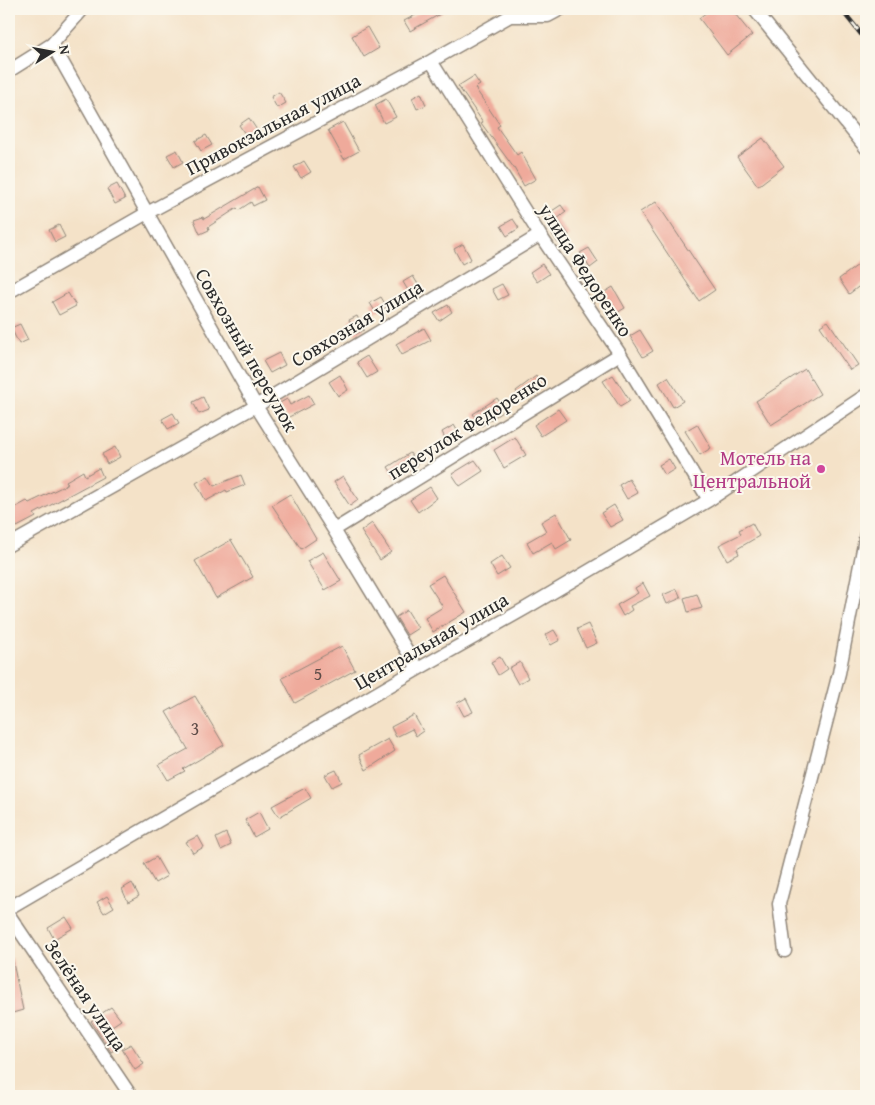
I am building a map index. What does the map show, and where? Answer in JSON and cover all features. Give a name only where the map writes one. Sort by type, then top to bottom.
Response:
[{"type":"street","points":[[9,71],[52,44],[83,9]]},
{"type":"street","name":"Привокзальная улица","points":[[9,292],[147,213],[431,61],[510,16],[548,16],[561,9]]},
{"type":"street","points":[[754,9],[866,148]]},
{"type":"street","name":"Совхозный переулок","points":[[52,44],[256,406],[418,669]]},
{"type":"street","name":"улица Федоренко","points":[[431,61],[540,235],[620,354],[709,500]]},
{"type":"street","name":"Совхозная улица","points":[[9,545],[256,406],[540,235]]},
{"type":"street","name":"переулок Федоренко","points":[[334,530],[620,354]]},
{"type":"street","name":"Центральная улица","points":[[9,908],[709,500],[866,394]]},
{"type":"street","points":[[785,951],[779,904],[839,673],[866,534]]},
{"type":"street","name":"Зелёная улица","points":[[9,915],[132,1096]]},
{"type":"building","points":[[427,9],[449,9],[410,31],[404,21]]},
{"type":"building","points":[[711,9],[731,9],[752,35],[727,55],[699,18]]},
{"type":"building","points":[[367,27],[379,48],[364,57],[352,36]]},
{"type":"building","points":[[474,76],[480,85],[475,88],[500,125],[497,127],[517,155],[521,152],[536,179],[524,186],[514,168],[481,123],[483,122],[458,86]]},
{"type":"building","points":[[279,92],[286,103],[277,108],[271,97]]},
{"type":"building","points":[[421,93],[426,105],[417,109],[412,98]]},
{"type":"building","points":[[386,99],[396,117],[384,123],[375,105]]},
{"type":"building","points":[[249,118],[257,130],[247,137],[239,125]]},
{"type":"building","points":[[343,122],[359,151],[344,159],[328,130]]},
{"type":"building","points":[[206,135],[212,145],[201,151],[195,141]]},
{"type":"building","points":[[763,138],[784,166],[758,186],[737,157]]},
{"type":"building","points":[[177,150],[183,162],[174,167],[167,155]]},
{"type":"building","points":[[304,161],[311,172],[301,178],[294,167]]},
{"type":"building","points":[[117,184],[125,199],[115,204],[107,189]]},
{"type":"building","points":[[258,187],[265,200],[253,206],[251,202],[239,210],[237,208],[208,227],[209,230],[200,234],[194,220],[203,217],[204,219]]},
{"type":"building","points":[[656,202],[715,290],[699,301],[640,212]]},
{"type":"building","points":[[561,205],[566,212],[557,219],[569,235],[558,243],[552,234],[554,232],[543,217]]},
{"type":"building","points":[[513,219],[519,228],[507,236],[501,226]]},
{"type":"building","points":[[59,225],[65,237],[55,242],[49,230]]},
{"type":"building","points":[[463,244],[471,259],[462,264],[454,249]]},
{"type":"building","points":[[589,248],[598,262],[590,268],[580,253]]},
{"type":"building","points":[[866,259],[866,281],[849,294],[839,279]]},
{"type":"building","points":[[542,264],[549,274],[537,282],[530,272]]},
{"type":"building","points":[[413,276],[419,286],[409,292],[403,282]]},
{"type":"building","points":[[502,284],[508,295],[498,300],[492,289]]},
{"type":"building","points":[[613,287],[625,308],[615,314],[603,293]]},
{"type":"building","points":[[68,293],[76,306],[59,315],[52,302]]},
{"type":"building","points":[[381,297],[387,307],[376,313],[370,303]]},
{"type":"building","points":[[448,305],[452,312],[439,321],[434,313]]},
{"type":"building","points":[[357,316],[364,330],[356,334],[349,320]]},
{"type":"building","points":[[828,321],[858,365],[850,370],[820,326]]},
{"type":"building","points":[[20,324],[28,340],[19,344],[11,328]]},
{"type":"building","points":[[424,328],[431,340],[402,355],[396,344]]},
{"type":"building","points":[[640,330],[653,351],[643,357],[630,336]]},
{"type":"building","points":[[279,353],[285,365],[270,373],[263,361]]},
{"type":"building","points":[[367,356],[377,372],[367,378],[357,362]]},
{"type":"building","points":[[805,369],[820,394],[771,425],[756,401]]},
{"type":"building","points":[[340,375],[348,390],[338,396],[329,382]]},
{"type":"building","points":[[613,375],[630,401],[620,407],[603,381]]},
{"type":"building","points":[[536,376],[542,387],[522,401],[516,391]]},
{"type":"building","points":[[668,377],[683,401],[673,407],[659,383]]},
{"type":"building","points":[[309,395],[314,404],[287,418],[278,404],[287,399],[290,405]]},
{"type":"building","points":[[203,397],[209,410],[199,414],[193,402]]},
{"type":"building","points":[[497,398],[505,410],[481,426],[473,414]]},
{"type":"building","points":[[558,409],[566,420],[541,436],[534,425]]},
{"type":"building","points":[[173,413],[179,423],[168,429],[162,419]]},
{"type":"building","points":[[697,424],[711,448],[700,455],[685,431]]},
{"type":"building","points":[[454,425],[461,437],[448,444],[442,432]]},
{"type":"building","points":[[515,437],[526,455],[504,468],[494,450]]},
{"type":"building","points":[[115,447],[120,457],[107,464],[102,454]]},
{"type":"building","points":[[410,453],[418,465],[396,479],[388,467]]},
{"type":"building","points":[[669,459],[675,469],[665,475],[659,465]]},
{"type":"building","points":[[475,460],[483,471],[460,486],[452,474]]},
{"type":"building","points":[[99,468],[103,477],[34,514],[36,517],[17,527],[9,511],[27,501],[29,503],[68,484],[66,481],[83,471],[85,476]]},
{"type":"building","points":[[241,475],[245,485],[227,492],[226,490],[206,501],[196,483],[208,476],[214,486]]},
{"type":"building","points":[[343,476],[358,500],[350,506],[334,482]]},
{"type":"building","points":[[629,479],[638,493],[627,499],[619,485]]},
{"type":"building","points":[[430,487],[437,498],[418,512],[410,500]]},
{"type":"building","points":[[290,494],[316,539],[301,549],[272,505]]},
{"type":"building","points":[[614,505],[623,520],[610,527],[601,513]]},
{"type":"building","points":[[556,513],[571,540],[556,549],[552,542],[533,553],[527,542],[546,531],[541,522]]},
{"type":"building","points":[[372,523],[391,552],[380,560],[361,531]]},
{"type":"building","points":[[752,523],[759,536],[737,549],[739,554],[727,560],[719,545],[741,534],[739,530]]},
{"type":"building","points":[[231,540],[253,577],[216,598],[195,561]]},
{"type":"building","points":[[323,552],[341,581],[325,590],[307,561]]},
{"type":"building","points":[[502,556],[510,568],[497,576],[490,564]]},
{"type":"building","points":[[443,575],[466,612],[433,632],[425,618],[443,607],[428,584]]},
{"type":"building","points":[[643,583],[650,596],[630,606],[632,610],[623,616],[617,605],[638,593],[635,588]]},
{"type":"building","points":[[677,589],[681,598],[667,604],[663,595]]},
{"type":"building","points":[[697,594],[702,608],[688,612],[684,598]]},
{"type":"building","points":[[407,610],[418,628],[407,635],[396,617]]},
{"type":"building","points":[[588,624],[597,643],[586,648],[577,629]]},
{"type":"building","points":[[554,630],[560,640],[551,645],[545,635]]},
{"type":"building","points":[[342,646],[355,670],[295,703],[282,678]]},
{"type":"building","points":[[500,657],[507,669],[498,675],[491,662]]},
{"type":"building","points":[[520,662],[528,678],[518,684],[509,668]]},
{"type":"building","points":[[195,696],[224,745],[168,780],[159,765],[188,749],[166,712]]},
{"type":"building","points":[[466,698],[473,712],[464,716],[457,703]]},
{"type":"building","points":[[414,715],[423,731],[416,736],[412,729],[396,737],[391,727]]},
{"type":"building","points":[[388,739],[395,751],[366,770],[359,755]]},
{"type":"building","points":[[336,770],[342,782],[332,787],[325,775]]},
{"type":"building","points":[[305,788],[311,798],[279,817],[272,806]]},
{"type":"building","points":[[259,812],[268,829],[254,837],[245,820]]},
{"type":"building","points":[[226,833],[231,845],[221,850],[216,838]]},
{"type":"building","points":[[198,836],[204,847],[193,853],[186,842]]},
{"type":"building","points":[[156,857],[167,876],[155,883],[144,864]]},
{"type":"building","points":[[132,883],[139,896],[128,902],[122,889]]},
{"type":"building","points":[[107,896],[114,907],[104,913],[97,902]]},
{"type":"building","points":[[66,917],[73,928],[54,939],[48,928]]},
{"type":"building","points":[[9,958],[12,958],[23,1010],[9,1014]]},
{"type":"building","points":[[111,1007],[121,1020],[109,1028],[121,1046],[111,1052],[91,1021]]},
{"type":"building","points":[[131,1044],[144,1064],[135,1070],[122,1049]]},
{"type":"railway","points":[[841,9],[866,40]]},
{"type":"railway","points":[[861,9],[866,15]]},
{"type":"place","name":"Мотель на Центральной","points":[[821,469]]}]
